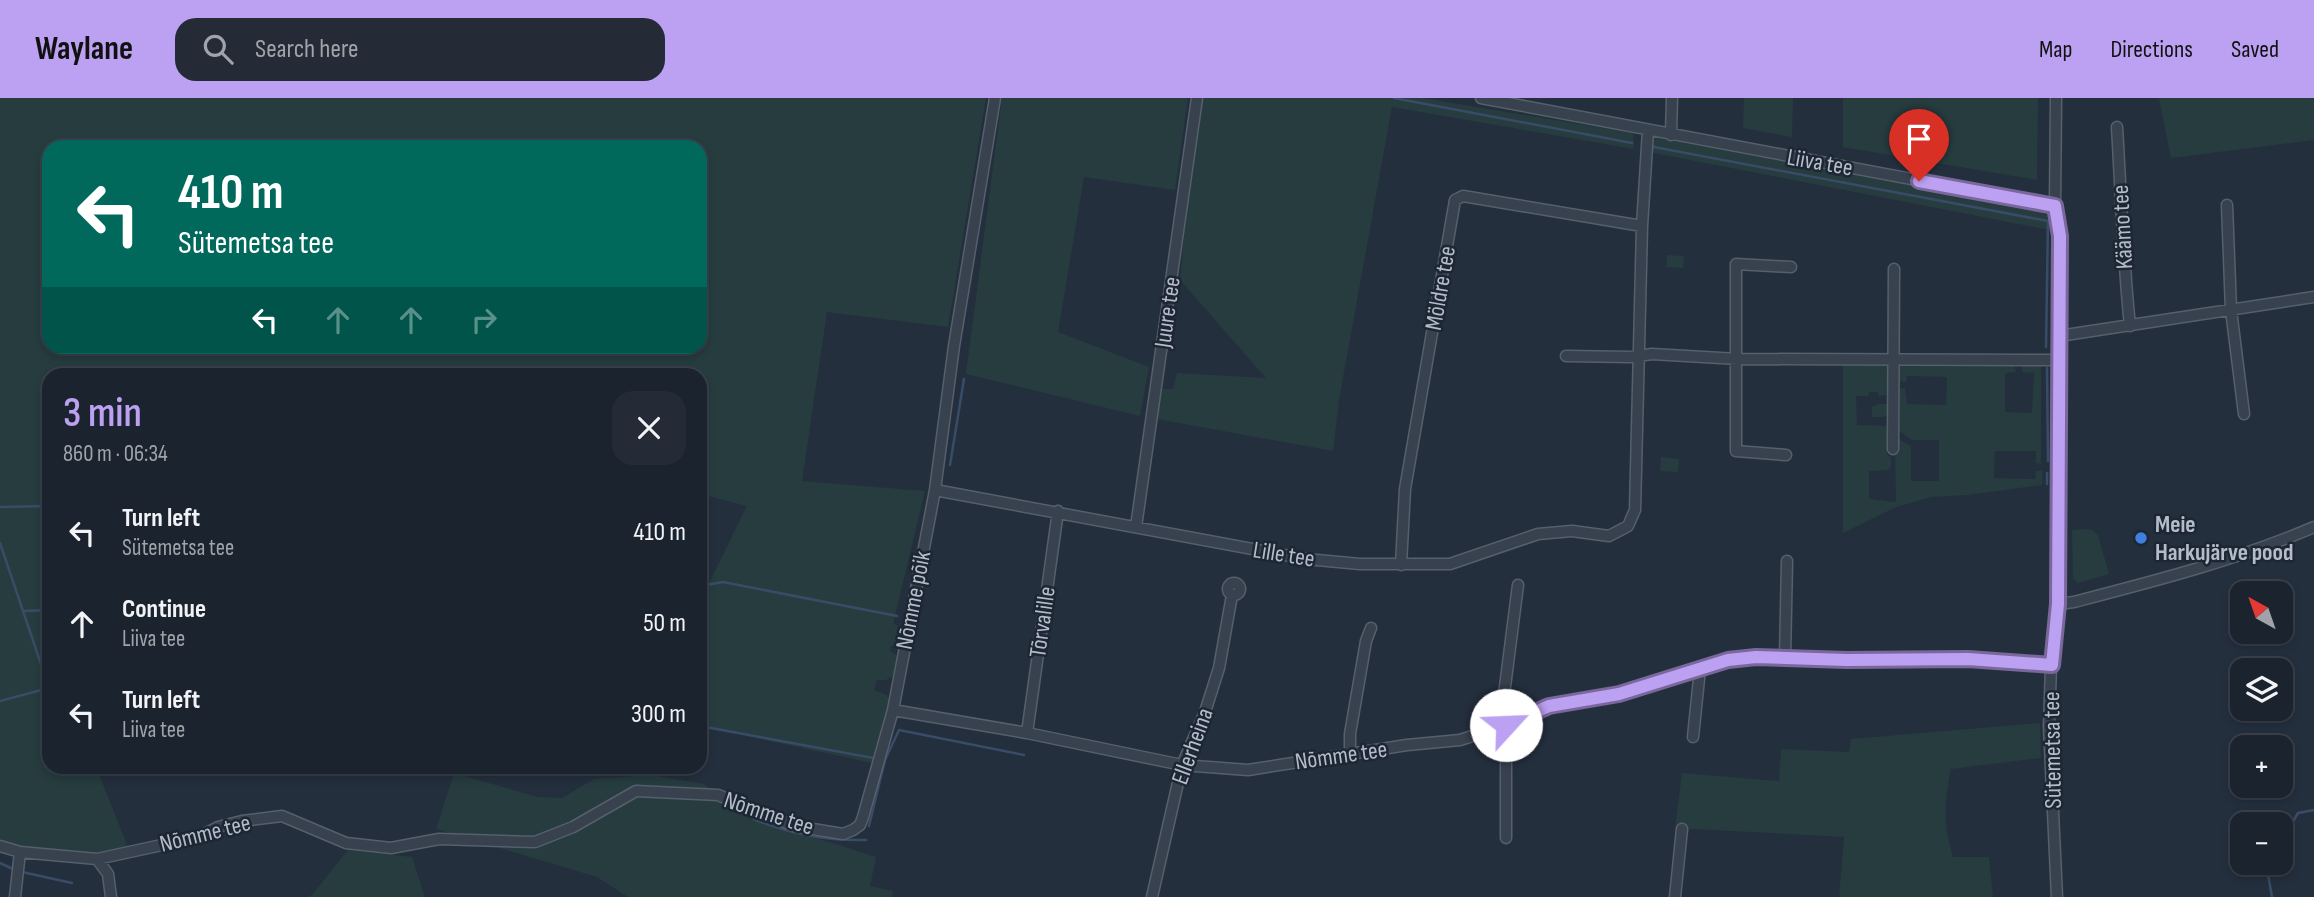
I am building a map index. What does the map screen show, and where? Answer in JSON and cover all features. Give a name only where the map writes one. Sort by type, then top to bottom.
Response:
[{"type":"street","points":[[935,490],[954,346],[995,98]]},
{"type":"street","name":"Juure tee","points":[[1136,527],[1197,98]]},
{"type":"street","name":"Liiva tee","points":[[1481,98],[2055,206]]},
{"type":"street","points":[[1671,135],[1672,98]]},
{"type":"street","points":[[2056,98],[2055,206],[2060,236],[2058,604],[2183,573],[2253,551],[2314,527]]},
{"type":"street","name":"Käämo tee","points":[[2117,127],[2124,277],[2130,326]]},
{"type":"street","name":"Lille tee","points":[[935,490],[1306,559],[1401,565],[1450,564],[1538,534],[1572,531],[1609,536],[1628,527],[1635,510],[1642,226],[1648,130]]},
{"type":"street","name":"Möldre tee","points":[[1401,565],[1405,489],[1455,200],[1463,196],[1642,226]]},
{"type":"street","points":[[2227,205],[2231,310],[2244,414]]},
{"type":"street","points":[[1786,455],[1736,451],[1736,264],[1791,267]]},
{"type":"street","points":[[1892,449],[1894,269]]},
{"type":"street","points":[[2059,336],[2314,297]]},
{"type":"street","points":[[1566,356],[1651,354],[1738,359],[2060,360]]},
{"type":"street","name":"Nõmme põik","points":[[893,710],[935,490]]},
{"type":"street","name":"Tõrvalille","points":[[1027,733],[1058,511]]},
{"type":"street","points":[[1785,658],[1787,561]]},
{"type":"street","points":[[1506,838],[1505,726],[1501,718],[1518,585]]},
{"type":"street","name":"Ellerheina","points":[[1152,897],[1182,765],[1205,712],[1219,668],[1232,595]]},
{"type":"street","name":"Sütemetsa tee","points":[[2057,897],[2049,727],[2058,604]]},
{"type":"street","points":[[1350,755],[1350,734],[1366,641],[1371,628]]},
{"type":"street","name":"Nõmme tee","points":[[0,846],[20,852],[97,859],[199,837],[218,827],[242,821],[282,816],[346,843],[391,848],[439,839],[535,842],[573,827],[636,791],[718,795],[794,826],[843,834],[860,825],[893,710],[1027,733],[1182,765],[1248,770],[1460,740],[1505,726],[1549,706],[1619,694],[1728,660],[1756,657],[1968,659],[2052,665]]},
{"type":"street","points":[[1693,737],[1700,669]]},
{"type":"street","points":[[1675,897],[1682,829]]},
{"type":"street","points":[[15,897],[20,852]]},
{"type":"street","points":[[97,859],[108,874],[111,897]]},
{"type":"green space","points":[[0,98],[986,98],[948,327],[827,312],[802,481],[925,491],[893,624],[903,627],[901,643],[891,646],[890,651],[899,657],[895,675],[886,680],[877,680],[874,690],[887,695],[890,703],[872,763],[707,728],[707,587],[747,506],[707,496],[707,368],[42,368],[42,774],[99,774],[128,847],[96,855],[21,848],[0,842]]},
{"type":"green space","points":[[1002,98],[1188,98],[1175,190],[1084,177],[1058,332],[1149,367],[1140,416],[966,374]]},
{"type":"green space","points":[[1202,98],[1423,98],[1633,133],[1634,149],[1392,107],[1339,400],[1333,451],[1157,419],[1161,389],[1173,389],[1177,373],[1266,378],[1180,280],[1188,192]]},
{"type":"green space","points":[[1744,98],[1793,98],[1792,137],[1743,128]]},
{"type":"green space","points":[[1843,98],[2038,98],[2037,180],[1843,147]]},
{"type":"green space","points":[[2159,98],[2314,98],[2314,140],[2171,158]]},
{"type":"green space","points":[[1658,138],[2044,209],[2054,219],[2055,231],[1654,153],[1650,151],[1651,141]]},
{"type":"green space","points":[[1667,255],[1684,256],[1683,268],[1666,267]]},
{"type":"green space","points":[[1887,363],[1891,366],[1890,394],[1878,396],[1878,392],[1869,392],[1868,396],[1856,396],[1857,425],[1890,426],[1890,449],[1887,454],[1891,458],[1891,467],[1888,470],[1869,471],[1869,499],[1896,502],[1895,449],[1898,439],[1911,446],[1911,481],[1939,481],[1939,440],[1912,440],[1897,429],[1898,389],[1905,388],[1907,404],[1946,405],[1947,377],[1907,376],[1906,382],[1899,381],[1898,369],[1902,364],[2014,364],[2016,372],[2005,373],[2005,412],[2032,413],[2034,373],[2022,372],[2022,365],[2041,364],[2041,464],[2036,463],[2036,451],[1995,451],[1994,478],[2035,479],[2036,471],[2043,471],[2042,485],[1931,497],[1896,507],[1843,533],[1843,364]]},
{"type":"green space","points":[[1872,406],[1891,406],[1891,413],[1884,417],[1872,417]]},
{"type":"green space","points":[[1661,457],[1679,459],[1678,472],[1660,471]]},
{"type":"green space","points":[[2091,529],[2098,535],[2109,574],[2078,583],[2073,578],[2072,530]]},
{"type":"green space","points":[[2040,723],[2041,758],[1951,769],[1946,813],[1947,834],[1953,857],[1989,857],[1993,897],[1839,897],[1844,837],[1675,828],[1682,773],[1779,781],[1781,749],[1849,752],[1851,739]]},
{"type":"green space","points":[[454,774],[538,797],[562,798],[594,779],[651,775],[704,784],[736,812],[876,857],[870,886],[893,891],[892,897],[628,897],[597,877],[436,829]]},
{"type":"green space","points":[[348,850],[412,857],[425,897],[305,897],[312,895]]},
{"type":"waterway","points":[[1394,98],[1632,143]]},
{"type":"waterway","points":[[1654,147],[2048,221],[2046,347]]},
{"type":"waterway","points":[[2047,368],[2048,461]]},
{"type":"waterway","points":[[950,465],[964,379]]},
{"type":"waterway","points":[[2047,473],[2047,484]]},
{"type":"waterway","points":[[0,507],[42,506]]},
{"type":"waterway","points":[[0,543],[42,667]]},
{"type":"waterway","points":[[707,585],[723,582],[897,616]]},
{"type":"waterway","points":[[24,611],[42,610]]},
{"type":"waterway","points":[[0,701],[42,690]]},
{"type":"waterway","points":[[707,727],[873,758]]},
{"type":"waterway","points":[[869,826],[885,760],[899,730],[1024,755]]},
{"type":"waterway","points":[[2293,821],[2298,813],[2314,810]]},
{"type":"waterway","points":[[754,819],[809,836],[866,840]]},
{"type":"waterway","points":[[0,863],[13,869]]},
{"type":"waterway","points":[[22,872],[72,883]]},
{"type":"waterway","points":[[2268,875],[2272,897]]},
{"type":"place","name":"Meie Harkujärve pood","points":[[2141,538]]},
{"type":"route","points":[[1506,725],[1549,706],[1619,694],[1728,660],[1756,657],[1846,660],[1968,659],[2052,665],[2058,604],[2060,236],[2055,206],[1919,181]]}]
